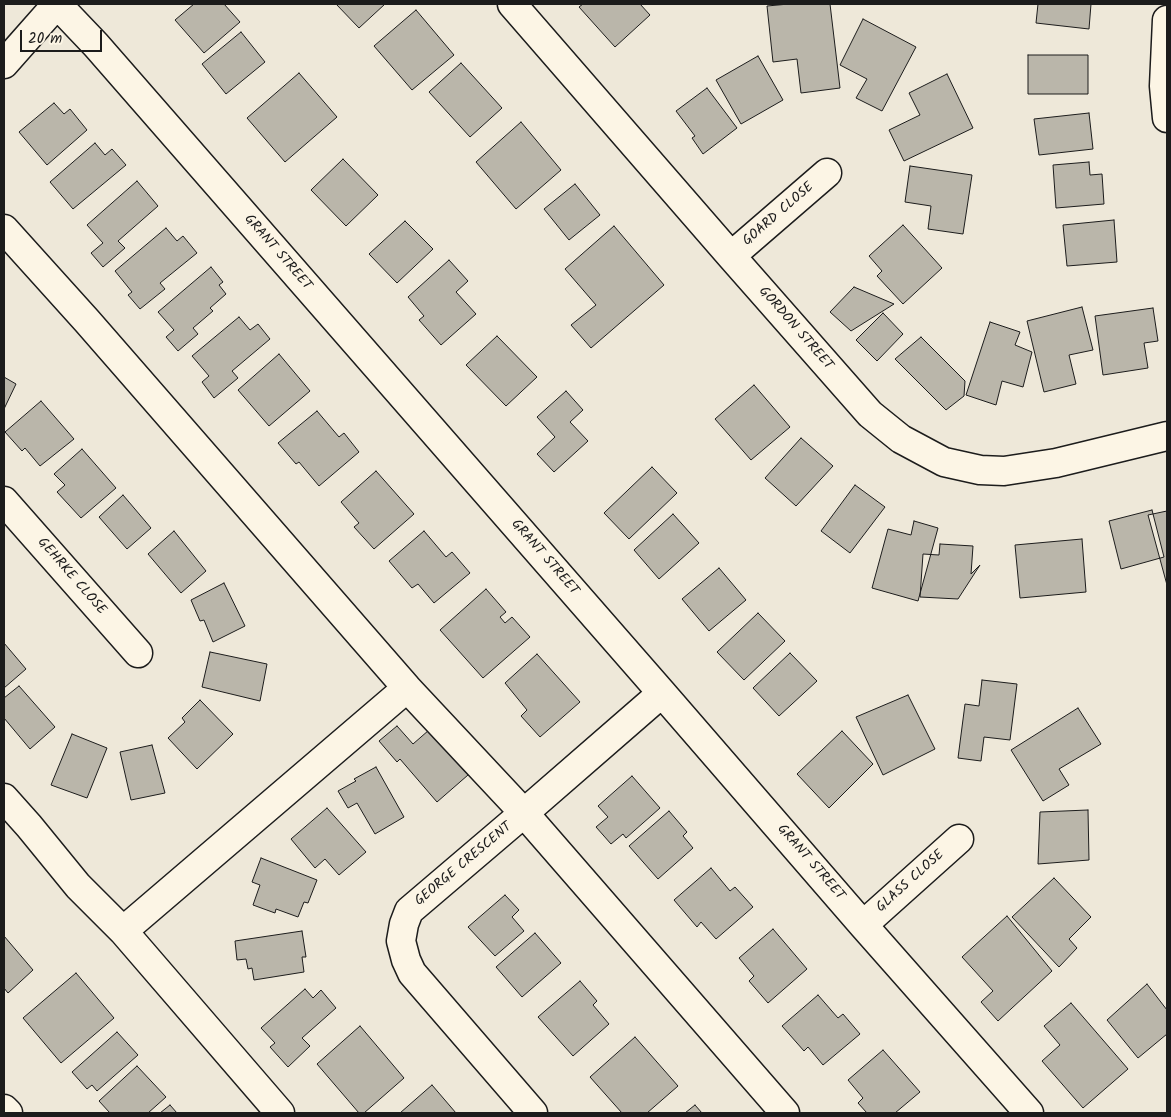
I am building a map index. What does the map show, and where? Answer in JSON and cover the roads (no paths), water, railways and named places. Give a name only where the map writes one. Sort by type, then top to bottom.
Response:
[{"type":"street","points":[[4,64],[57,4]]},
{"type":"street","name":"GRANT STREET","points":[[57,4],[110,60],[1029,1113]]},
{"type":"street","name":"GORDON STREET","points":[[512,4],[870,414],[901,439],[944,462],[980,470],[1004,471],[1056,463],[1167,436]]},
{"type":"street","points":[[1167,20],[1164,86],[1167,118]]},
{"type":"street","name":"GOARD CLOSE","points":[[731,256],[827,173]]},
{"type":"street","points":[[4,229],[88,321],[407,688],[524,813],[785,1113]]},
{"type":"street","name":"GEHRKE CLOSE","points":[[4,501],[138,654]]},
{"type":"street","points":[[123,931],[407,688]]},
{"type":"street","name":"GEORGE CRESCENT","points":[[533,1113],[412,973],[401,941],[404,924],[409,911],[662,693]]},
{"type":"street","points":[[4,798],[78,886],[123,931],[280,1113]]},
{"type":"street","name":"GLASS CLOSE","points":[[863,925],[959,839]]},
{"type":"street","points":[[4,1109],[8,1113]]}]
